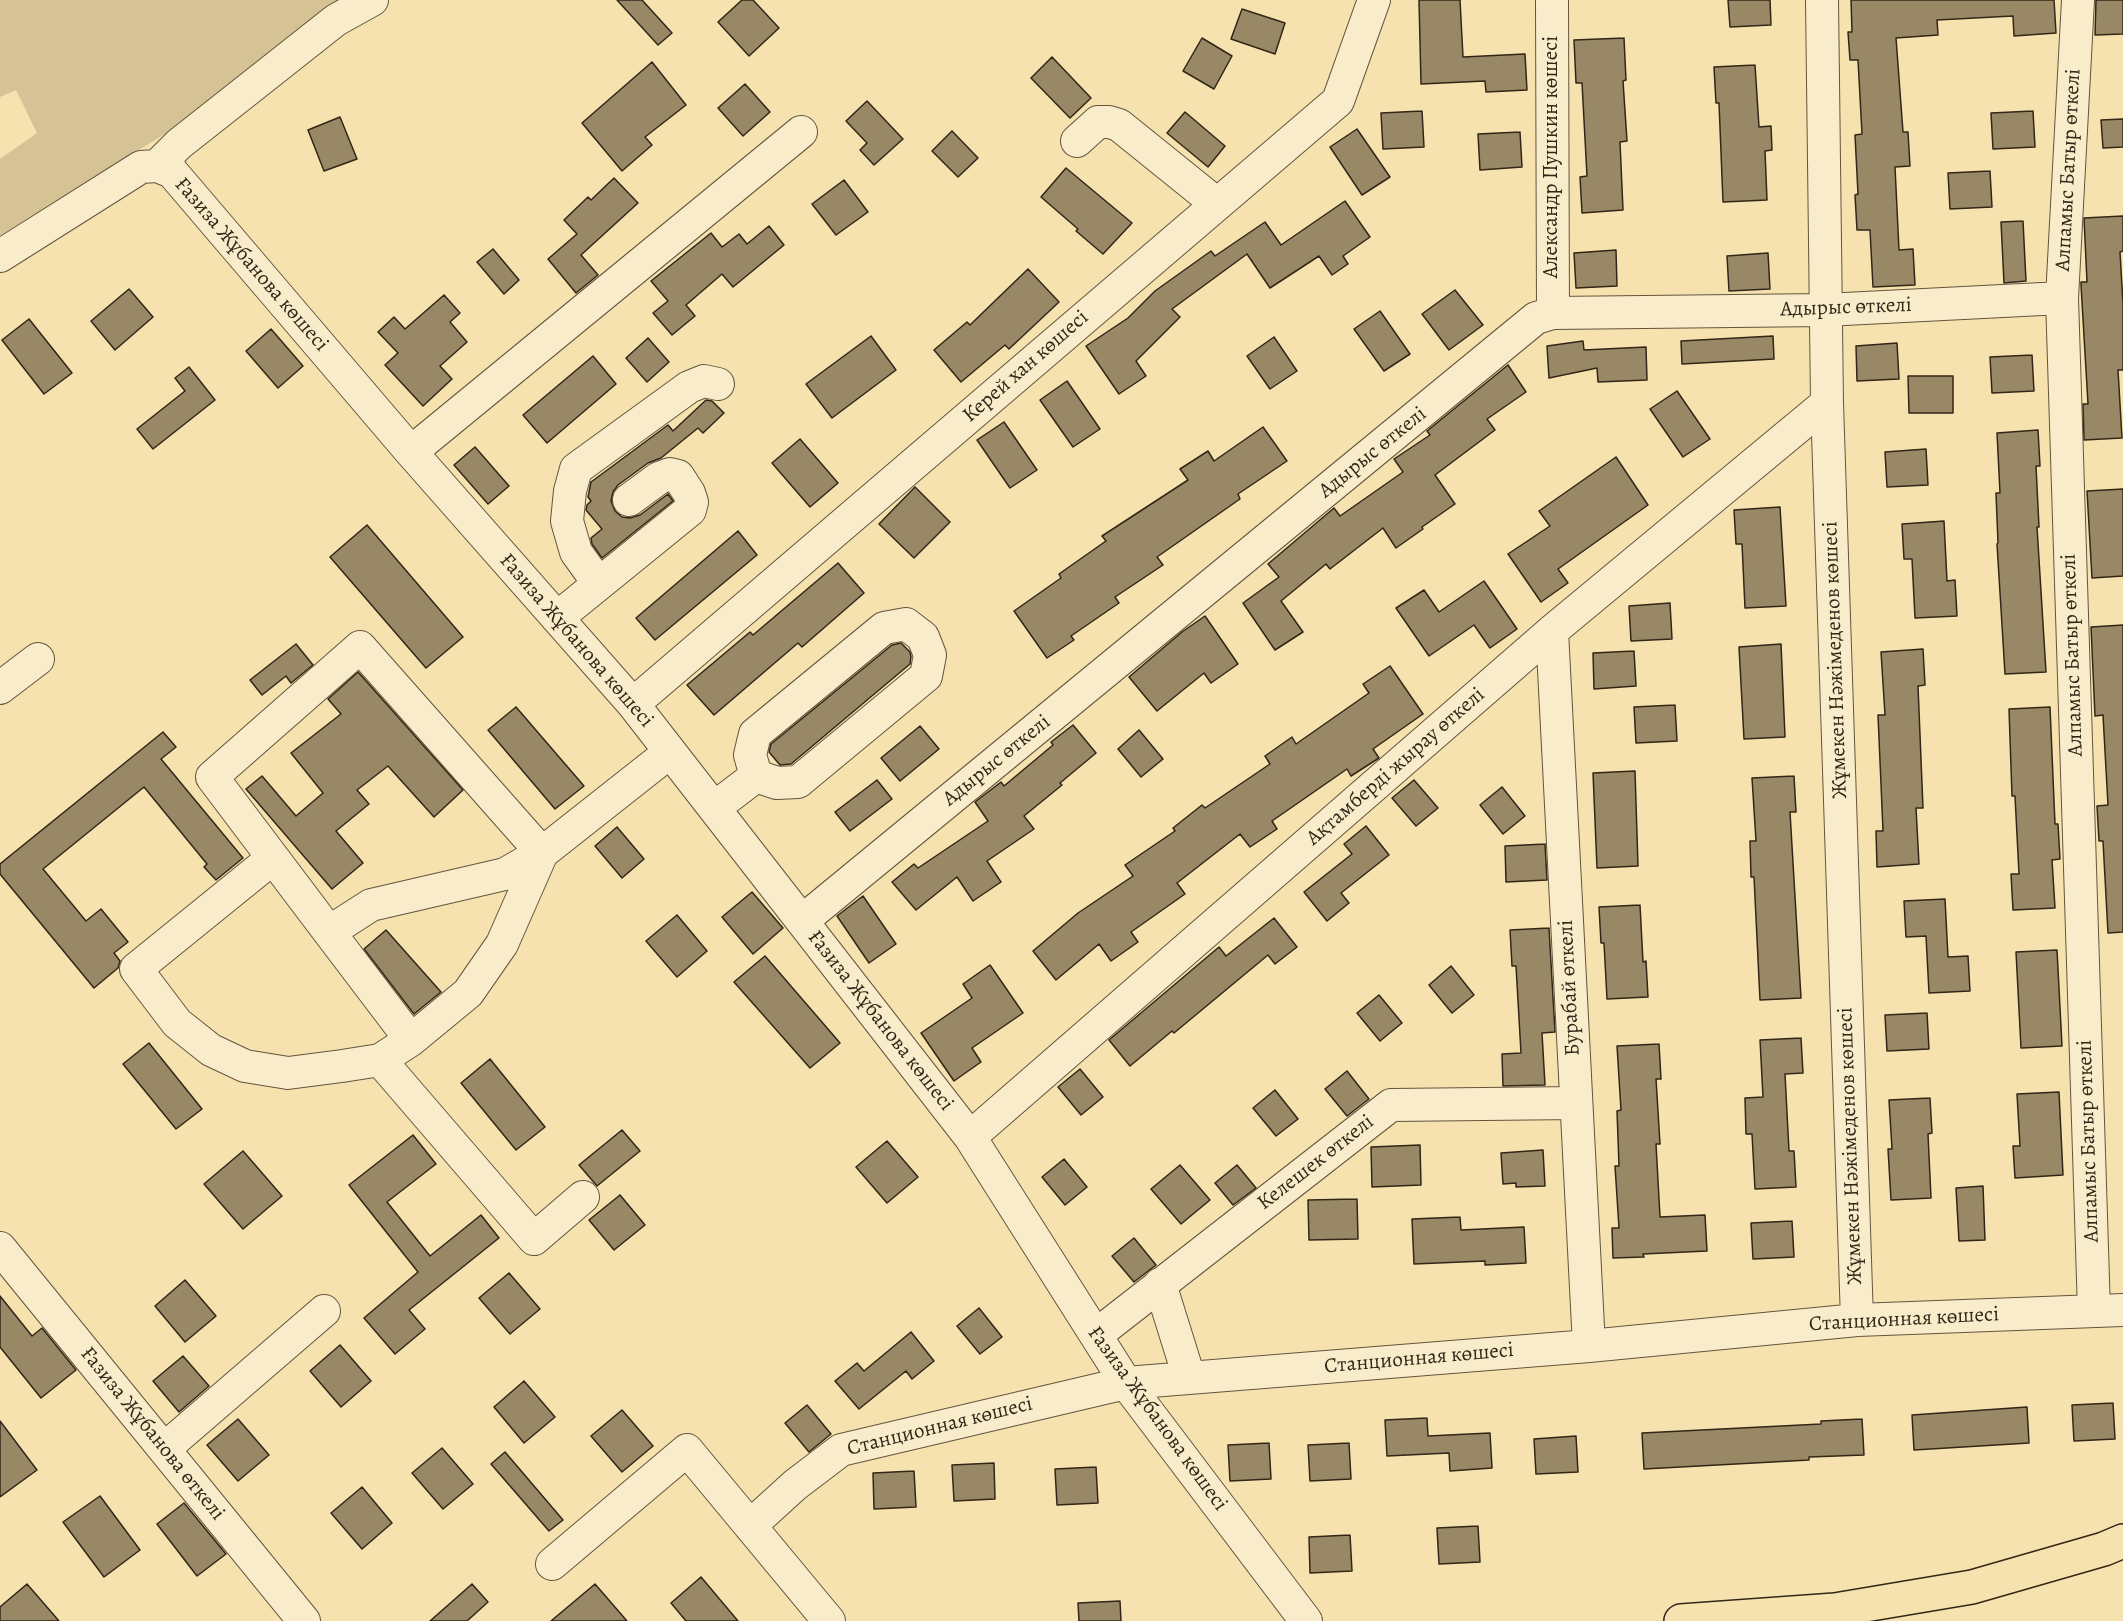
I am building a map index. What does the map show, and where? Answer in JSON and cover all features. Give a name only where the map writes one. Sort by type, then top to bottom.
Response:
[{"type":"main road","points":[[1681,1621],[1835,1611],[1972,1587],[2117,1545]]},
{"type":"street","points":[[0,256],[141,167],[158,166],[179,144],[336,20],[372,0]]},
{"type":"street","name":"Керей хан көшесі","points":[[633,704],[1338,101],[1374,0]]},
{"type":"street","name":"Александр Пушкин көшесі","points":[[1552,0],[1553,314]]},
{"type":"street","name":"Жұмекен Нәжімеденов көшесі","points":[[1822,0],[1827,403],[1857,1320]]},
{"type":"street","name":"Алпамыс Батыр өткелі","points":[[2078,0],[2062,298],[2109,1310]]},
{"type":"street","points":[[1077,141],[1098,122],[1109,122],[1119,126],[1216,204]]},
{"type":"street","points":[[411,452],[801,132]]},
{"type":"street","name":"Ғазиза Жұбанова көшесі","points":[[158,166],[172,172],[411,452],[633,704],[970,1137],[1126,1383],[1306,1621]]},
{"type":"street","name":"Адырыс өткелі","points":[[802,921],[1536,318],[1553,314],[1825,310],[2062,298]]},
{"type":"street","points":[[599,584],[576,552],[567,521],[570,491],[576,469],[689,387],[704,381],[718,384]]},
{"type":"street","name":"Ақтамберді жырау өткелі","points":[[970,1137],[1552,631],[1827,403]]},
{"type":"street","points":[[557,618],[690,510],[692,502],[678,476],[670,474],[659,478],[629,500]]},
{"type":"street","points":[[906,624],[923,637],[930,655],[926,676],[908,691],[798,782],[777,783],[756,776],[750,755],[755,734],[884,628],[906,624]]},
{"type":"street","name":"Бурабай өткелі","points":[[1552,631],[1589,1346]]},
{"type":"street","points":[[411,1040],[212,777],[360,647],[542,853]]},
{"type":"street","points":[[0,688],[38,659]]},
{"type":"street","points":[[329,932],[371,905],[505,874],[542,853],[670,752]]},
{"type":"street","points":[[714,808],[756,776]]},
{"type":"street","points":[[273,858],[136,969],[177,1023],[211,1050],[244,1066],[288,1073],[380,1060],[411,1040],[468,993],[502,944],[542,853]]},
{"type":"street","points":[[380,1060],[534,1239],[583,1197]]},
{"type":"street","name":"Келешек өткелі","points":[[1096,1335],[1390,1105],[1576,1103]]},
{"type":"street","name":"Ғазиза Жұбанова өткелі","points":[[0,1248],[304,1621]]},
{"type":"street","points":[[1160,1284],[1189,1377]]},
{"type":"street","name":"Станционная көшесі","points":[[750,1526],[795,1485],[841,1450],[1126,1383],[1589,1346],[1857,1320],[2109,1310]]},
{"type":"street","points":[[164,1449],[324,1311]]},
{"type":"street","points":[[552,1564],[687,1450],[829,1621]]},
{"type":"shaded area","points":[[0,0],[381,0],[0,236],[0,159],[37,133],[16,90],[0,97]]},
{"type":"building","points":[[617,0],[642,0],[672,33],[658,45]]},
{"type":"building","points":[[742,0],[753,0],[779,28],[749,56],[718,22]]},
{"type":"building","points":[[1419,0],[1460,0],[1463,57],[1525,54],[1527,90],[1486,92],[1485,81],[1421,84]]},
{"type":"building","points":[[1728,0],[1770,0],[1771,25],[1730,27]]},
{"type":"building","points":[[1851,0],[2054,0],[2056,33],[2014,36],[2013,16],[1937,20],[1938,35],[1896,38],[1903,132],[1908,132],[1910,166],[1895,167],[1899,250],[1913,249],[1915,285],[1873,287],[1870,230],[1857,230],[1855,135],[1862,134],[1858,60],[1850,60],[1848,32],[1852,32]]},
{"type":"building","points":[[2096,0],[2123,0],[2123,34],[2095,35]]},
{"type":"building","points":[[1242,9],[1285,23],[1275,54],[1231,39]]},
{"type":"building","points":[[1202,38],[1232,56],[1214,89],[1183,71]]},
{"type":"building","points":[[1624,38],[1626,80],[1623,81],[1627,141],[1620,142],[1623,210],[1582,213],[1580,177],[1587,176],[1582,83],[1576,83],[1574,40]]},
{"type":"building","points":[[1052,57],[1091,98],[1070,118],[1031,78]]},
{"type":"building","points":[[652,62],[686,105],[645,137],[652,145],[622,171],[582,123]]},
{"type":"building","points":[[1755,65],[1759,127],[1771,126],[1772,150],[1765,151],[1767,200],[1723,202],[1719,103],[1716,103],[1714,67]]},
{"type":"building","points":[[745,84],[770,112],[743,136],[718,108]]},
{"type":"building","points":[[867,101],[903,139],[874,165],[860,150],[867,143],[846,121]]},
{"type":"building","points":[[1422,111],[1424,147],[1383,149],[1381,113]]},
{"type":"building","points":[[2033,111],[2035,147],[1993,149],[1991,113]]},
{"type":"building","points":[[1185,112],[1225,146],[1208,167],[1167,133]]},
{"type":"building","points":[[340,117],[357,159],[324,171],[308,130]]},
{"type":"building","points":[[2123,119],[2123,147],[2103,148],[2101,120]]},
{"type":"building","points":[[1357,129],[1390,177],[1362,195],[1330,147]]},
{"type":"building","points":[[952,131],[978,158],[958,177],[932,151]]},
{"type":"building","points":[[1520,132],[1522,167],[1480,170],[1478,134]]},
{"type":"building","points":[[1066,168],[1132,223],[1103,254],[1041,197]]},
{"type":"building","points":[[1990,171],[1992,207],[1950,209],[1948,173]]},
{"type":"building","points":[[614,178],[638,203],[581,255],[598,275],[576,293],[548,259],[577,234],[564,220],[588,197],[591,200]]},
{"type":"building","points":[[844,180],[868,212],[836,235],[812,204]]},
{"type":"building","points":[[1345,201],[1370,237],[1343,256],[1348,264],[1332,275],[1319,256],[1270,288],[1247,254],[1172,309],[1180,317],[1136,361],[1146,376],[1119,394],[1086,346],[1128,318],[1155,291],[1211,251],[1215,256],[1265,222],[1281,245]]},
{"type":"building","points":[[2123,216],[2123,251],[2120,252],[2123,370],[2118,370],[2122,438],[2084,440],[2083,404],[2088,404],[2081,285],[2081,282],[2087,282],[2084,218]]},
{"type":"building","points":[[2023,221],[2026,281],[2004,283],[2001,222]]},
{"type":"building","points":[[769,226],[784,245],[733,287],[722,274],[686,305],[695,316],[672,335],[653,313],[668,301],[651,281],[711,233],[722,247],[739,234],[747,244]]},
{"type":"building","points":[[493,249],[519,280],[504,294],[477,262]]},
{"type":"building","points":[[1616,250],[1617,286],[1576,288],[1574,253]]},
{"type":"building","points":[[1768,253],[1770,289],[1729,291],[1727,256]]},
{"type":"building","points":[[1028,269],[1059,302],[1009,349],[1005,345],[961,382],[934,350],[967,322],[970,325]]},
{"type":"building","points":[[129,289],[153,317],[115,350],[91,321]]},
{"type":"building","points":[[1455,290],[1483,325],[1449,350],[1422,314]]},
{"type":"building","points":[[444,295],[460,313],[450,322],[467,342],[440,366],[452,379],[423,406],[385,365],[398,353],[378,332],[394,317],[405,329]]},
{"type":"building","points":[[1380,311],[1410,354],[1384,371],[1354,329]]},
{"type":"building","points":[[29,319],[72,373],[44,394],[2,340]]},
{"type":"building","points":[[271,329],[303,366],[278,388],[246,351]]},
{"type":"building","points":[[871,336],[896,370],[832,418],[806,384]]},
{"type":"building","points":[[1773,336],[1774,359],[1682,364],[1681,341]]},
{"type":"building","points":[[1274,337],[1297,371],[1270,389],[1247,356]]},
{"type":"building","points":[[648,338],[669,362],[647,382],[626,358]]},
{"type":"building","points":[[1583,341],[1584,350],[1646,347],[1647,380],[1598,382],[1597,368],[1549,378],[1547,346]]},
{"type":"building","points":[[1897,343],[1899,379],[1857,381],[1856,346]]},
{"type":"building","points":[[2032,355],[2034,391],[1992,393],[1990,357]]},
{"type":"building","points":[[593,356],[616,384],[547,443],[523,415]]},
{"type":"building","points":[[1508,365],[1526,392],[1487,419],[1495,430],[1435,475],[1455,504],[1396,548],[1383,528],[1330,569],[1326,564],[1281,601],[1303,632],[1275,650],[1243,603],[1279,577],[1268,564],[1334,508],[1340,516],[1403,472],[1394,459],[1430,435],[1427,431]]},
{"type":"building","points":[[189,367],[215,400],[153,449],[137,429],[185,391],[175,378]]},
{"type":"building","points":[[1908,376],[1953,376],[1953,413],[1909,413]]},
{"type":"building","points":[[1067,381],[1100,429],[1073,447],[1040,400]]},
{"type":"building","points":[[1677,391],[1710,439],[1683,457],[1650,409]]},
{"type":"building","points":[[706,400],[712,401],[724,413],[703,433],[698,428],[661,458],[648,463],[618,485],[611,501],[615,511],[622,517],[630,518],[640,515],[668,494],[673,501],[602,558],[592,544],[591,538],[602,529],[586,510],[591,501],[588,497],[591,482],[668,425],[673,431]]},
{"type":"building","points":[[1004,422],[1037,470],[1010,488],[977,440]]},
{"type":"building","points":[[1263,427],[1287,461],[1238,494],[1240,499],[1157,557],[1163,565],[1115,597],[1119,603],[1071,636],[1074,640],[1047,658],[1014,611],[1061,578],[1059,574],[1106,541],[1102,536],[1188,480],[1180,469],[1208,451],[1214,461]]},
{"type":"building","points":[[2038,430],[2040,466],[2036,466],[2039,527],[2037,527],[2046,672],[2005,674],[1997,544],[1996,493],[2000,493],[1997,433]]},
{"type":"building","points":[[800,439],[838,483],[810,507],[772,463]]},
{"type":"building","points":[[475,447],[509,486],[488,504],[454,465]]},
{"type":"building","points":[[1926,449],[1928,485],[1887,487],[1885,452]]},
{"type":"building","points":[[1616,457],[1648,505],[1558,569],[1568,583],[1541,602],[1508,554],[1550,526],[1539,511]]},
{"type":"building","points":[[915,487],[950,522],[914,558],[879,524]]},
{"type":"building","points":[[2123,489],[2123,576],[2092,578],[2087,491]]},
{"type":"building","points":[[1780,507],[1786,606],[1745,608],[1742,544],[1736,544],[1734,510]]},
{"type":"building","points":[[1944,521],[1947,581],[1955,580],[1957,616],[1915,618],[1912,559],[1904,559],[1902,524]]},
{"type":"building","points":[[367,525],[463,637],[426,668],[330,557]]},
{"type":"building","points":[[738,531],[757,555],[655,640],[636,618]]},
{"type":"building","points":[[838,563],[864,593],[802,647],[798,643],[714,715],[687,685],[750,632],[753,635]]},
{"type":"building","points":[[1484,581],[1517,629],[1490,648],[1474,625],[1429,656],[1396,608],[1424,590],[1439,612]]},
{"type":"building","points":[[1670,603],[1672,639],[1631,641],[1629,606]]},
{"type":"building","points":[[1205,616],[1238,664],[1211,683],[1204,673],[1157,711],[1129,677],[1182,632]]},
{"type":"building","points":[[2123,625],[2123,932],[2108,933],[2103,841],[2099,841],[2097,806],[2108,805],[2103,715],[2095,716],[2091,627]]},
{"type":"building","points":[[901,643],[910,652],[910,664],[791,764],[780,765],[769,752],[771,744],[892,645]]},
{"type":"building","points":[[296,644],[313,665],[291,683],[286,676],[262,695],[250,680]]},
{"type":"building","points":[[1781,644],[1785,737],[1744,739],[1739,647]]},
{"type":"building","points":[[1923,649],[1925,685],[1918,686],[1923,808],[1916,808],[1919,864],[1877,867],[1876,831],[1883,831],[1878,715],[1885,715],[1881,652]]},
{"type":"building","points":[[1634,651],[1636,686],[1594,689],[1593,653]]},
{"type":"building","points":[[1390,666],[1423,714],[1373,749],[1379,758],[1351,776],[1347,769],[1272,821],[1277,829],[1250,847],[1240,834],[1177,883],[1185,894],[1131,932],[1138,942],[1111,961],[1099,944],[1056,980],[1033,951],[1078,913],[1133,876],[1125,865],[1175,831],[1173,828],[1202,805],[1205,808],[1270,764],[1265,756],[1292,737],[1296,744],[1369,693],[1363,684]]},
{"type":"building","points":[[358,672],[463,790],[434,817],[388,766],[357,790],[369,804],[336,831],[363,863],[332,889],[246,789],[262,776],[296,816],[323,793],[291,753],[341,714],[328,699]]},
{"type":"building","points":[[1675,705],[1677,741],[1636,743],[1634,707]]},
{"type":"building","points":[[516,707],[584,786],[555,809],[488,730]]},
{"type":"building","points":[[2050,707],[2055,824],[2058,824],[2060,859],[2052,860],[2055,908],[2013,910],[2011,874],[2019,874],[2015,796],[2012,796],[2009,709]]},
{"type":"building","points":[[1073,725],[1096,753],[1024,816],[1034,829],[987,861],[1001,882],[973,901],[957,877],[916,910],[892,882],[914,864],[918,868],[988,821],[975,802],[1001,782],[1004,786],[1053,745],[1051,742]]},
{"type":"building","points":[[920,726],[939,749],[900,781],[881,758]]},
{"type":"building","points":[[1139,730],[1163,759],[1141,777],[1118,749]]},
{"type":"building","points":[[163,732],[176,747],[161,759],[243,858],[216,880],[204,867],[207,864],[144,787],[43,869],[86,921],[101,909],[128,942],[114,953],[120,961],[118,968],[94,988],[0,874],[0,864]]},
{"type":"building","points":[[1635,771],[1638,866],[1597,868],[1593,773]]},
{"type":"building","points":[[1794,776],[1796,812],[1790,812],[1801,998],[1760,1000],[1754,877],[1751,877],[1750,841],[1756,841],[1752,778]]},
{"type":"building","points":[[877,780],[892,799],[850,831],[835,812]]},
{"type":"building","points":[[1414,780],[1438,808],[1416,826],[1392,798]]},
{"type":"building","points":[[1502,787],[1525,816],[1503,834],[1480,805]]},
{"type":"building","points":[[1366,826],[1389,855],[1341,893],[1349,903],[1327,921],[1304,892],[1352,854],[1344,844]]},
{"type":"building","points":[[617,827],[644,859],[622,878],[595,846]]},
{"type":"building","points":[[1545,844],[1547,880],[1506,882],[1505,846]]},
{"type":"building","points":[[752,892],[783,928],[753,954],[722,917]]},
{"type":"building","points":[[863,896],[896,944],[869,963],[837,916]]},
{"type":"building","points":[[1945,899],[1948,957],[1968,956],[1970,991],[1929,993],[1926,936],[1906,937],[1904,901]]},
{"type":"building","points":[[1640,905],[1643,962],[1646,961],[1648,997],[1607,999],[1604,943],[1601,943],[1599,907]]},
{"type":"building","points":[[677,915],[707,951],[677,977],[646,941]]},
{"type":"building","points":[[1274,918],[1297,947],[1275,964],[1268,955],[1174,1033],[1172,1031],[1130,1066],[1109,1040],[1219,947],[1226,956]]},
{"type":"building","points":[[1549,928],[1555,1032],[1542,1033],[1545,1085],[1503,1086],[1502,1054],[1521,1053],[1516,966],[1512,966],[1510,930]]},
{"type":"building","points":[[386,930],[441,992],[414,1014],[364,949]]},
{"type":"building","points":[[2057,950],[2062,1046],[2021,1048],[2016,952]]},
{"type":"building","points":[[765,956],[840,1043],[810,1068],[734,982]]},
{"type":"building","points":[[990,965],[1023,1013],[972,1048],[981,1062],[954,1081],[921,1033],[972,998],[963,984]]},
{"type":"building","points":[[1451,966],[1474,995],[1452,1013],[1429,985]]},
{"type":"building","points":[[1379,995],[1402,1023],[1380,1041],[1357,1013]]},
{"type":"building","points":[[1927,1013],[1929,1049],[1887,1051],[1885,1015]]},
{"type":"building","points":[[1801,1038],[1803,1073],[1785,1074],[1789,1151],[1794,1151],[1796,1187],[1755,1189],[1752,1134],[1746,1134],[1745,1098],[1763,1097],[1760,1040]]},
{"type":"building","points":[[149,1043],[202,1109],[176,1129],[123,1064]]},
{"type":"building","points":[[1659,1044],[1661,1079],[1656,1079],[1660,1144],[1656,1144],[1660,1217],[1705,1215],[1707,1251],[1613,1258],[1612,1228],[1619,1228],[1615,1166],[1619,1166],[1617,1111],[1621,1110],[1617,1046]]},
{"type":"building","points":[[490,1059],[545,1127],[516,1150],[461,1083]]},
{"type":"building","points":[[1080,1069],[1103,1097],[1081,1115],[1058,1087]]},
{"type":"building","points":[[1347,1071],[1369,1099],[1347,1116],[1325,1089]]},
{"type":"building","points":[[1275,1090],[1298,1119],[1276,1136],[1253,1108]]},
{"type":"building","points":[[2059,1092],[2063,1175],[2015,1178],[2013,1146],[2020,1146],[2017,1094]]},
{"type":"building","points":[[1930,1098],[1932,1133],[1928,1134],[1931,1198],[1891,1200],[1888,1149],[1892,1149],[1889,1100]]},
{"type":"building","points":[[622,1130],[640,1151],[597,1186],[579,1165]]},
{"type":"building","points":[[413,1135],[436,1164],[387,1202],[430,1256],[481,1215],[499,1238],[409,1310],[425,1329],[395,1354],[364,1318],[418,1272],[349,1185]]},
{"type":"building","points":[[887,1141],[918,1177],[887,1203],[856,1167]]},
{"type":"building","points":[[1420,1145],[1421,1185],[1372,1187],[1371,1147]]},
{"type":"building","points":[[1543,1150],[1545,1186],[1516,1187],[1516,1183],[1503,1184],[1501,1153]]},
{"type":"building","points":[[243,1151],[282,1196],[243,1229],[204,1184]]},
{"type":"building","points":[[1064,1159],[1087,1187],[1065,1205],[1042,1177]]},
{"type":"building","points":[[1180,1165],[1210,1200],[1181,1224],[1151,1189]]},
{"type":"building","points":[[1237,1165],[1256,1188],[1233,1205],[1215,1183]]},
{"type":"building","points":[[1983,1186],[1985,1240],[1959,1241],[1956,1188]]},
{"type":"building","points":[[620,1195],[645,1225],[614,1250],[589,1220]]},
{"type":"building","points":[[1357,1199],[1358,1239],[1309,1240],[1308,1200]]},
{"type":"building","points":[[1460,1217],[1461,1230],[1524,1227],[1526,1263],[1485,1265],[1485,1261],[1414,1264],[1412,1219]]},
{"type":"building","points":[[1792,1221],[1794,1257],[1753,1259],[1751,1223]]},
{"type":"building","points":[[1134,1238],[1156,1265],[1134,1282],[1112,1256]]},
{"type":"building","points":[[509,1273],[540,1309],[510,1334],[479,1298]]},
{"type":"building","points":[[185,1280],[216,1316],[185,1342],[155,1306]]},
{"type":"building","points":[[0,1296],[32,1336],[42,1328],[76,1370],[41,1398],[0,1347]]},
{"type":"building","points":[[979,1308],[1002,1337],[980,1354],[957,1326]]},
{"type":"building","points":[[911,1332],[934,1361],[912,1379],[906,1371],[859,1409],[835,1381],[857,1363],[864,1371]]},
{"type":"building","points":[[340,1345],[371,1381],[341,1407],[310,1371]]},
{"type":"building","points":[[183,1356],[209,1386],[179,1412],[153,1381]]},
{"type":"building","points":[[524,1381],[555,1417],[524,1443],[494,1407]]},
{"type":"building","points":[[2113,1403],[2115,1439],[2074,1441],[2072,1405]]},
{"type":"building","points":[[807,1405],[831,1434],[809,1452],[785,1423]]},
{"type":"building","points":[[2027,1407],[2029,1443],[1914,1450],[1912,1415]]},
{"type":"building","points":[[622,1410],[653,1446],[622,1472],[591,1436]]},
{"type":"building","points":[[1427,1418],[1428,1436],[1490,1433],[1492,1468],[1450,1471],[1449,1453],[1387,1456],[1385,1420]]},
{"type":"building","points":[[238,1419],[269,1455],[238,1481],[207,1445]]},
{"type":"building","points":[[1862,1419],[1864,1455],[1644,1469],[1642,1433],[1821,1424],[1821,1421]]},
{"type":"building","points":[[0,1421],[37,1470],[0,1497]]},
{"type":"building","points":[[1576,1436],[1578,1472],[1536,1474],[1534,1439]]},
{"type":"building","points":[[1269,1443],[1271,1479],[1230,1481],[1228,1445]]},
{"type":"building","points":[[1349,1443],[1351,1479],[1310,1481],[1308,1445]]},
{"type":"building","points":[[442,1448],[473,1484],[443,1509],[412,1473]]},
{"type":"building","points":[[505,1452],[563,1520],[549,1531],[491,1464]]},
{"type":"building","points":[[994,1463],[995,1499],[954,1501],[952,1465]]},
{"type":"building","points":[[1096,1467],[1098,1503],[1057,1505],[1055,1469]]},
{"type":"building","points":[[914,1471],[916,1507],[874,1509],[873,1473]]},
{"type":"building","points":[[362,1487],[392,1523],[362,1549],[331,1513]]},
{"type":"building","points":[[100,1496],[140,1550],[104,1577],[63,1522]]},
{"type":"building","points":[[184,1503],[226,1554],[197,1576],[157,1524]]},
{"type":"building","points":[[1478,1526],[1480,1562],[1439,1564],[1437,1528]]},
{"type":"building","points":[[1350,1535],[1352,1571],[1310,1573],[1309,1537]]},
{"type":"building","points":[[701,1577],[738,1621],[686,1621],[671,1603]]},
{"type":"building","points":[[27,1584],[59,1621],[0,1621],[0,1607]]},
{"type":"building","points":[[472,1584],[488,1602],[467,1621],[430,1621]]},
{"type":"building","points":[[595,1584],[627,1621],[551,1621]]},
{"type":"building","points":[[1120,1601],[1121,1621],[1079,1621],[1078,1603]]}]
